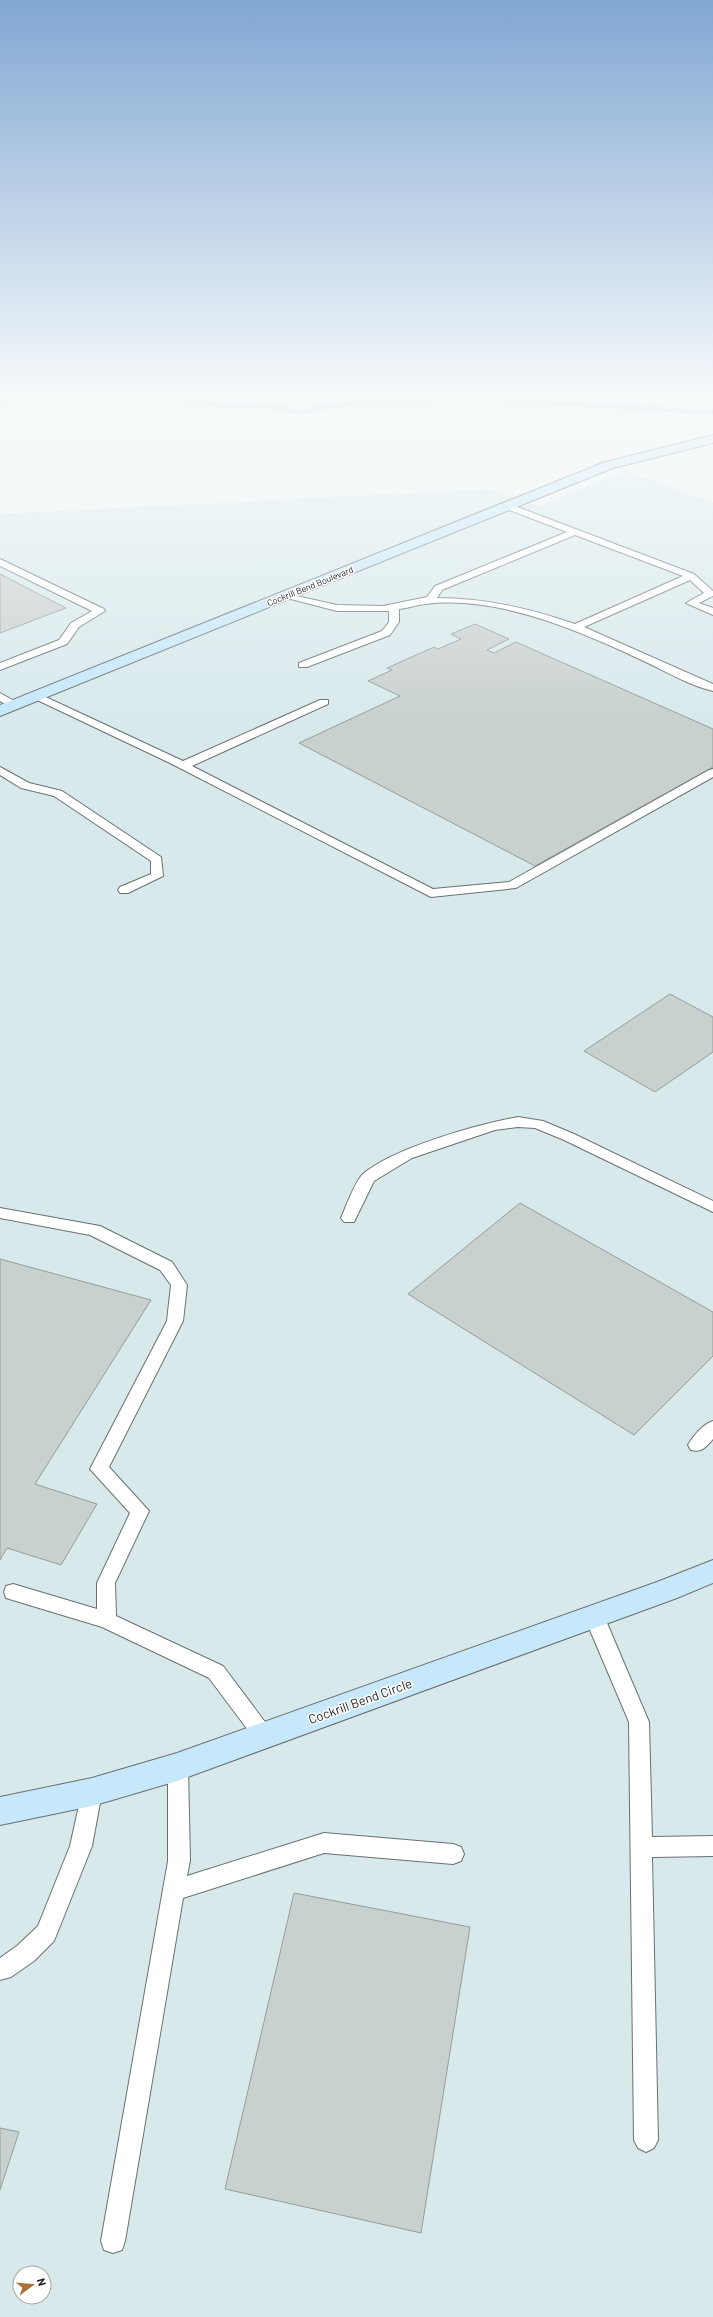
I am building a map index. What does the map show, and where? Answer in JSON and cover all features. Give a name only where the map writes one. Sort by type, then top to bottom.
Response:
[{"type":"street","name":"Cockrill Bend Boulevard","points":[[0,711],[512,504]]},
{"type":"street","name":"Cockrill Bend Circle","points":[[0,1811],[92,1792],[178,1767],[594,1616],[713,1571]]},
{"type":"lane","points":[[507,506],[691,576],[710,594],[691,603],[713,612]]},
{"type":"lane","points":[[286,595],[337,608],[394,607],[430,599],[438,588],[575,532]]},
{"type":"lane","points":[[0,562],[100,611],[75,626],[63,642],[0,667]]},
{"type":"lane","points":[[574,628],[691,576]]},
{"type":"lane","points":[[425,600],[497,604],[530,612],[574,628],[713,688]]},
{"type":"lane","points":[[303,665],[386,633],[394,622],[394,607]]},
{"type":"lane","points":[[0,696],[14,705]]},
{"type":"lane","points":[[37,696],[182,766],[431,893],[512,885],[713,772]]},
{"type":"lane","points":[[182,766],[324,702]]},
{"type":"lane","points":[[0,770],[25,786],[58,793],[157,860],[157,876],[124,890]]},
{"type":"lane","points":[[349,1218],[368,1178],[407,1155],[493,1126],[518,1122],[538,1124],[569,1137],[713,1207]]},
{"type":"lane","points":[[0,1213],[94,1230],[166,1266],[179,1285],[174,1321],[99,1469],[140,1511],[106,1583],[107,1620]]},
{"type":"lane","points":[[696,1445],[713,1428]]},
{"type":"lane","points":[[13,1592],[107,1620],[216,1672],[264,1736]]},
{"type":"lane","points":[[594,1616],[639,1722],[646,2140]]},
{"type":"lane","points":[[113,2241],[179,1861],[178,1767]]},
{"type":"lane","points":[[0,1969],[3,1969],[26,1953],[46,1933],[81,1846],[92,1792]]},
{"type":"lane","points":[[174,1891],[324,1843],[453,1854]]},
{"type":"lane","points":[[641,1847],[713,1846]]},
{"type":"shaded area","points":[[194,504],[534,504],[539,506],[544,504],[713,504],[713,2317],[0,2317],[0,514]]},
{"type":"building","points":[[0,574],[66,608],[0,633]]},
{"type":"building","points":[[475,624],[509,639],[487,650],[494,653],[516,642],[713,729],[713,767],[535,866],[299,743],[400,696],[368,681],[392,670],[387,668],[434,647],[438,649],[461,639],[451,634]]},
{"type":"building","points":[[670,994],[713,1017],[713,1052],[655,1092],[584,1051]]},
{"type":"building","points":[[520,1203],[713,1312],[713,1356],[634,1435],[408,1294]]},
{"type":"building","points":[[0,1259],[151,1300],[35,1484],[97,1504],[61,1565],[7,1548],[0,1560]]},
{"type":"building","points":[[294,1893],[470,1927],[421,2233],[225,2189]]},
{"type":"building","points":[[0,2128],[19,2132],[0,2190]]}]
